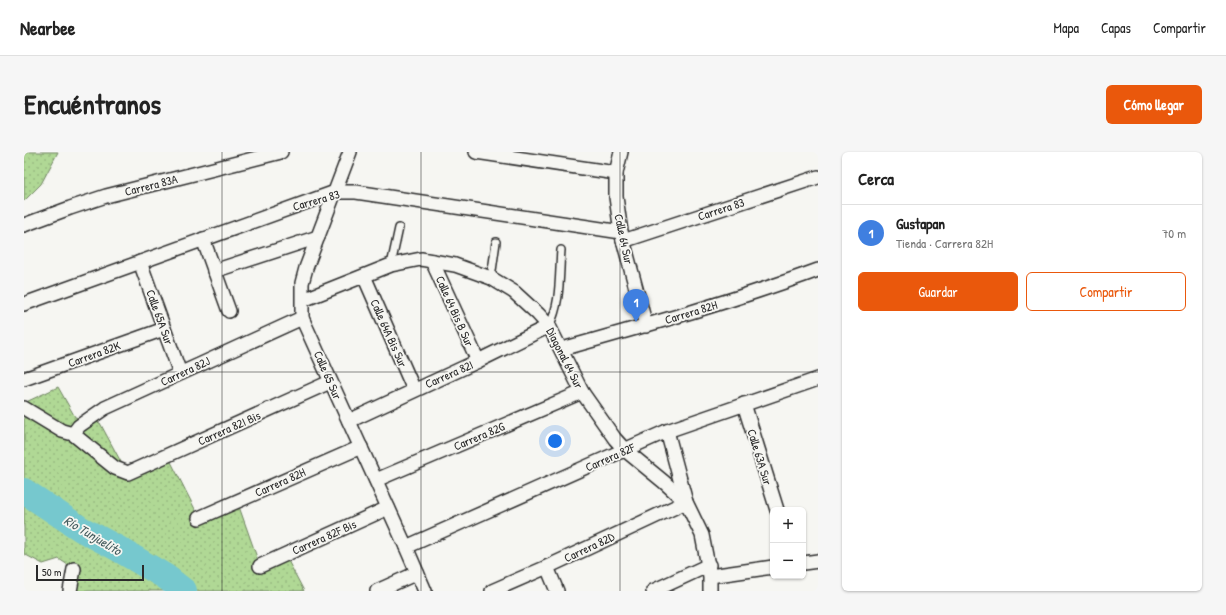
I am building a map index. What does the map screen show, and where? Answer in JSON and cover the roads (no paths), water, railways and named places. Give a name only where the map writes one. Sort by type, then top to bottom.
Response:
[{"type":"street","name":"Carrera 83A","points":[[24,225],[106,196],[281,152]]},
{"type":"street","name":"Calle 65 Sur","points":[[350,152],[306,268],[302,283],[302,318],[425,591]]},
{"type":"street","points":[[476,152],[616,173]]},
{"type":"street","name":"Calle 64 Sur","points":[[622,152],[616,173],[616,197],[622,236],[646,326]]},
{"type":"street","name":"Carrera 83","points":[[24,304],[335,192],[356,192],[622,236],[818,176]]},
{"type":"street","points":[[214,271],[318,236]]},
{"type":"street","points":[[203,239],[229,311]]},
{"type":"street","name":"Diagonal 64 Sur","points":[[303,300],[391,265],[421,259],[455,265],[491,278],[514,292],[549,326],[562,349],[582,392],[615,439],[625,450],[686,502]]},
{"type":"street","name":"Calle 64 Bis B Sur","points":[[432,261],[478,361]]},
{"type":"street","name":"Calle 65A Sur","points":[[140,262],[180,373]]},
{"type":"street","name":"Carrera 82H","points":[[562,349],[646,326],[748,295],[818,270]]},
{"type":"street","name":"Calle 64A Bis Sur","points":[[364,276],[414,390]]},
{"type":"street","name":"Carrera 82J","points":[[73,434],[79,426],[105,408],[302,318]]},
{"type":"street","name":"Carrera 82I","points":[[349,420],[478,361],[549,326]]},
{"type":"street","name":"Carrera 82K","points":[[24,379],[164,329]]},
{"type":"street","name":"Carrera 82F","points":[[406,547],[667,431],[818,379]]},
{"type":"street","name":"Carrera 82I Bis","points":[[73,434],[115,468],[128,473],[330,382]]},
{"type":"street","name":"Carrera 82G","points":[[376,480],[582,392]]},
{"type":"street","name":"Calle 63A Sur","points":[[744,404],[776,507]]},
{"type":"street","points":[[24,408],[62,432],[73,434]]},
{"type":"street","points":[[667,431],[686,502],[702,535],[709,571],[710,591]]},
{"type":"street","name":"Carrera 82H","points":[[199,518],[361,447]]},
{"type":"street","name":"Carrera 82D","points":[[492,591],[686,502]]},
{"type":"street","name":"Carrera 82F Bis","points":[[260,566],[388,508]]},
{"type":"street","points":[[806,563],[818,561]]},
{"type":"street","points":[[547,567],[557,591]]},
{"type":"street","points":[[653,591],[709,571],[770,567]]},
{"type":"street","points":[[70,591],[74,569]]},
{"type":"street","points":[[377,591],[417,573]]},
{"type":"lane","points":[[391,265],[399,228]]},
{"type":"lane","points":[[491,278],[496,242]]},
{"type":"lane","points":[[549,326],[554,318],[557,307],[561,250]]},
{"type":"waterway","name":"Río Tunjuelito","points":[[24,491],[81,529],[166,577],[184,591]]},
{"type":"place","name":"Gustapan","points":[[636,322]]}]
